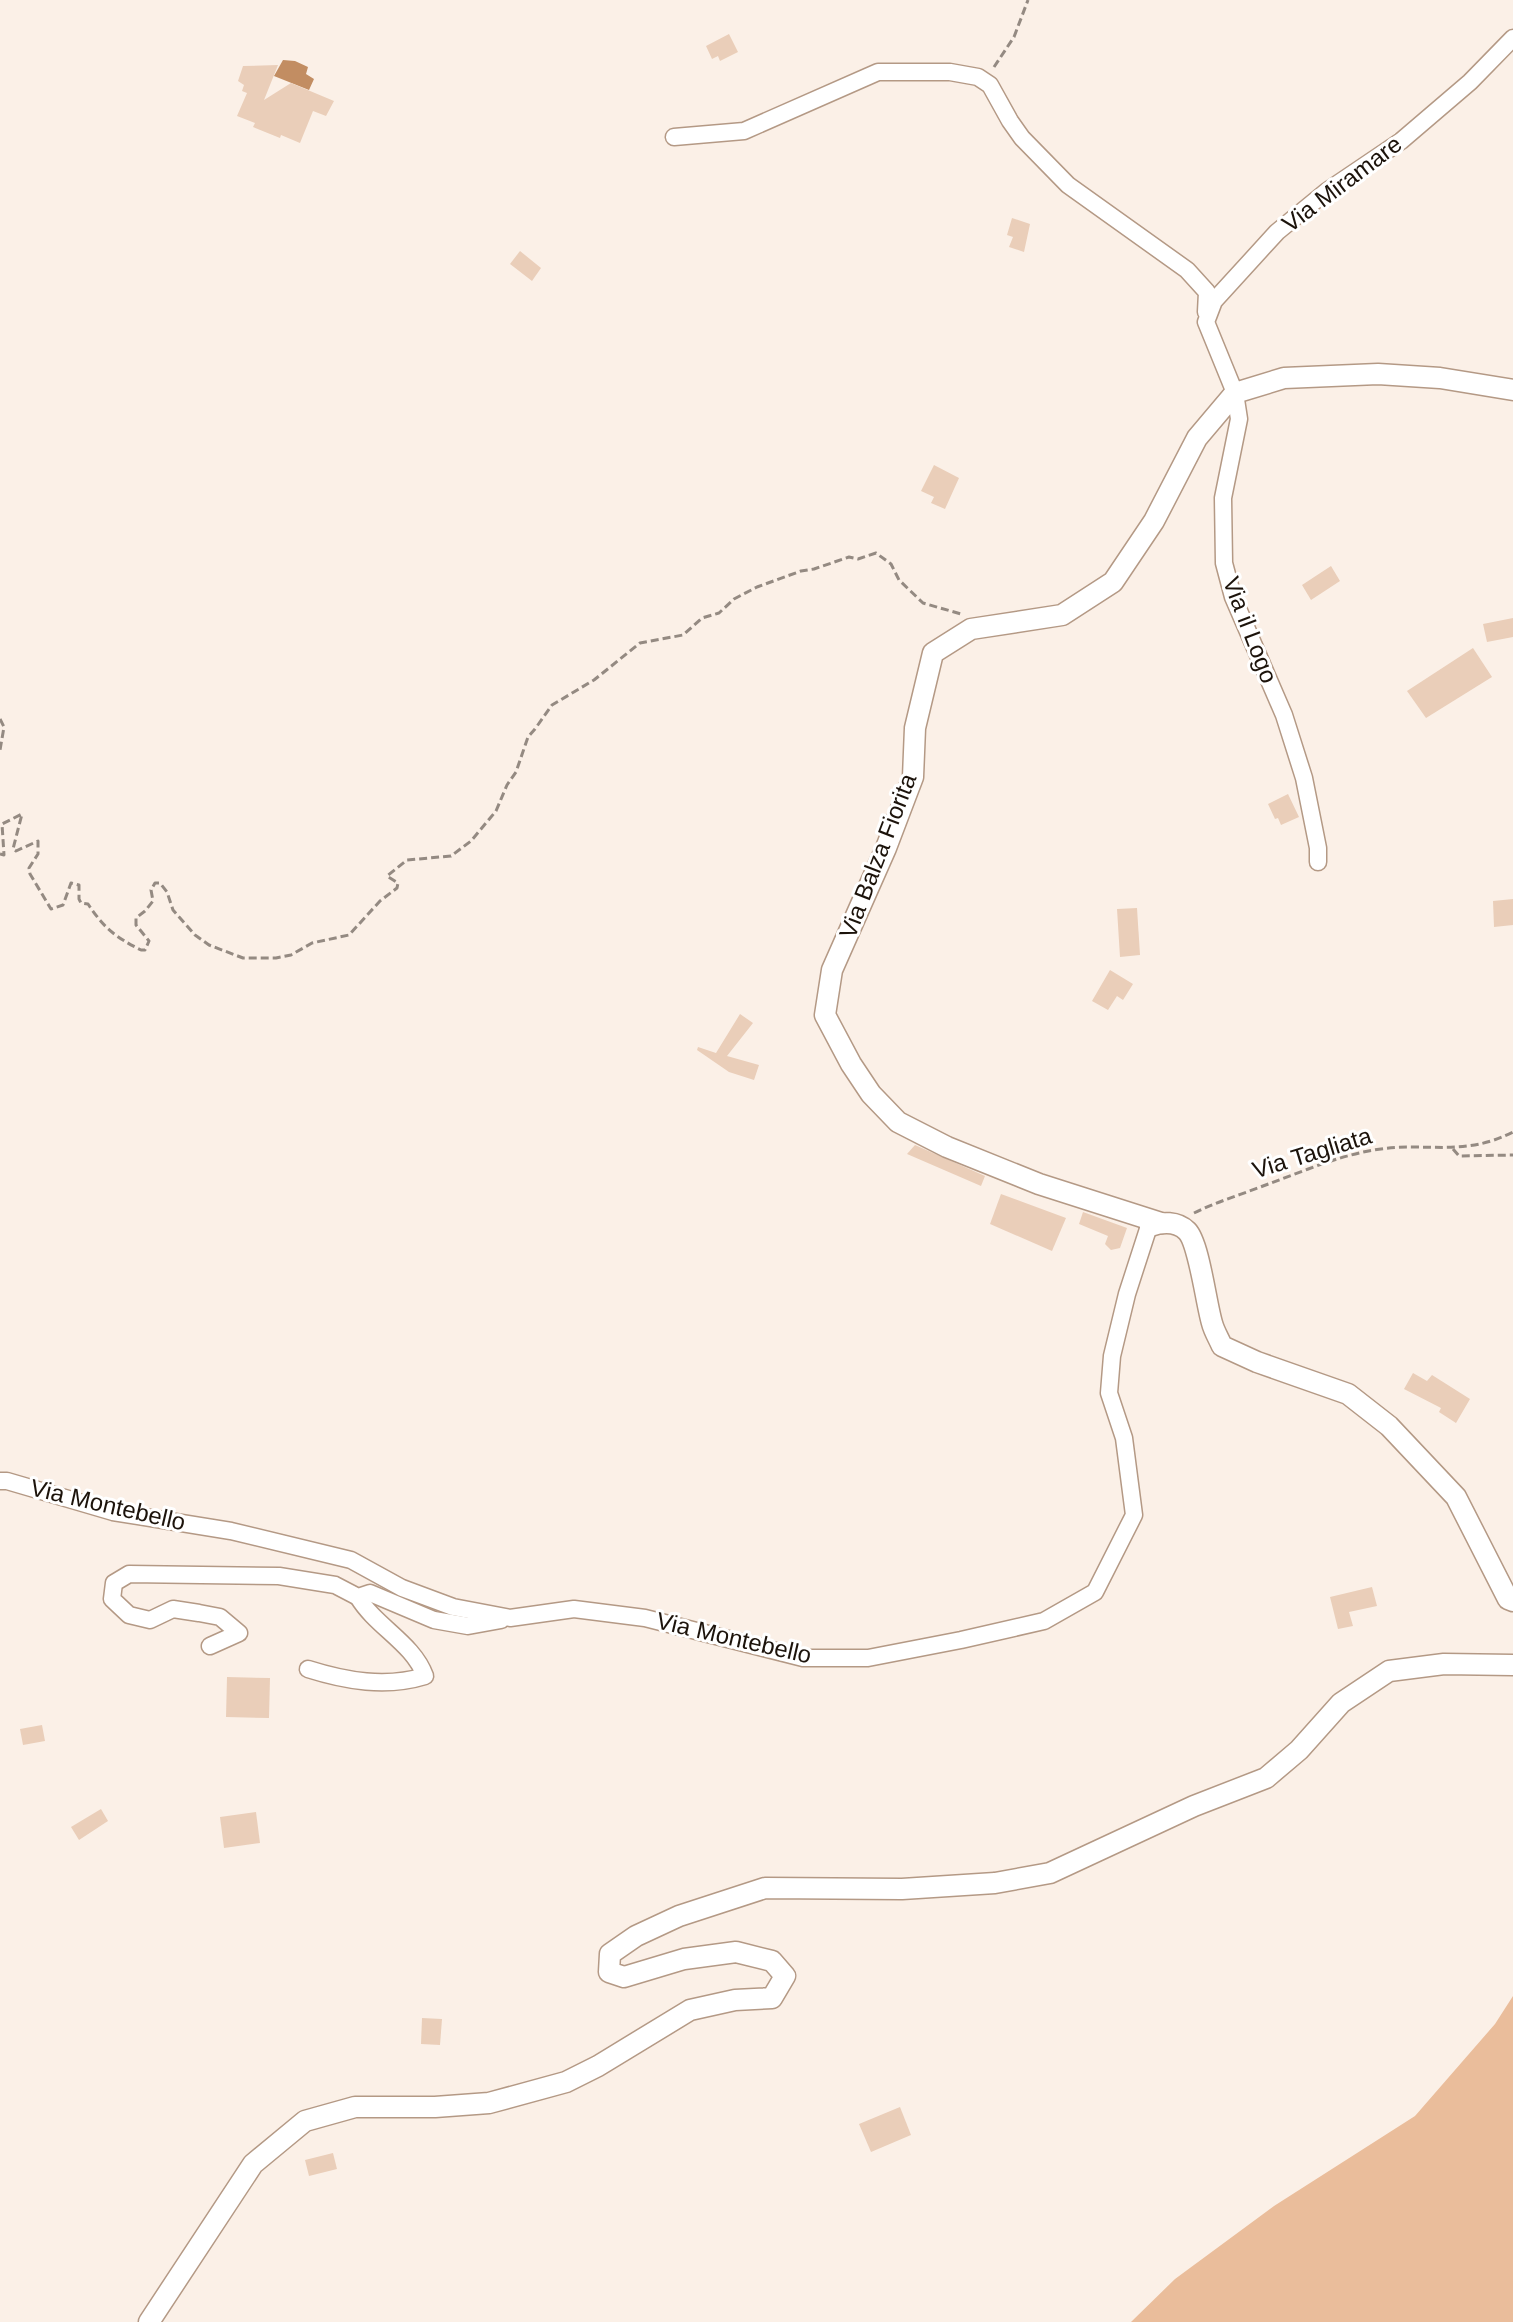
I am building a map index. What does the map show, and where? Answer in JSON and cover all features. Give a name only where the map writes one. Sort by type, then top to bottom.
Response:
[{"type":"street","name":"Via Miramare","points":[[1206,322],[1214,301],[1277,232],[1327,191],[1401,141],[1470,82],[1513,38]]},
{"type":"street","points":[[674,137],[744,131],[878,72],[950,72],[985,81],[1022,138],[1068,185],[1187,270],[1207,292],[1206,322],[1235,393],[1284,378],[1378,374],[1440,378],[1513,390]]},
{"type":"street","name":"Via Balza Fiorita","points":[[1161,1224],[1039,1184],[947,1147],[898,1122],[871,1094],[825,1015],[832,970],[886,848],[913,777],[915,728],[933,653],[971,629],[1062,615],[1113,582],[1154,521],[1197,438],[1235,393]]},
{"type":"street","name":"Via il Logo","points":[[1235,393],[1239,419],[1223,498],[1224,563],[1233,597],[1284,715],[1304,778],[1318,862]]},
{"type":"street","points":[[1161,1224],[1187,1230],[1194,1245],[1213,1326],[1222,1346],[1257,1362],[1348,1394],[1389,1426],[1456,1497],[1490,1567],[1508,1599],[1513,1601]]},
{"type":"street","name":"Via Montebello","points":[[0,1481],[113,1512],[231,1531],[351,1560],[402,1588],[453,1607],[510,1618],[574,1609],[645,1618],[803,1658],[868,1658],[961,1640],[1044,1621],[1095,1592],[1134,1515],[1124,1438],[1109,1393],[1116,1341],[1127,1294],[1161,1224]]},
{"type":"street","points":[[210,1646],[239,1633],[220,1617],[199,1613],[173,1609],[150,1620],[129,1615],[112,1599],[114,1583],[129,1574],[279,1576],[335,1585],[358,1597],[367,1612],[412,1653],[425,1676],[407,1682],[379,1683],[308,1669]]},
{"type":"street","points":[[358,1597],[370,1593],[434,1620],[468,1626],[510,1618]]},
{"type":"street","points":[[149,2322],[253,2164],[305,2121],[355,2107],[489,2103],[566,2082],[690,2010],[735,2000],[772,1998],[785,1976],[772,1961],[736,1952],[684,1959],[624,1977],[609,1972],[610,1954],[636,1936],[679,1916],[765,1888],[902,1889],[995,1883],[1050,1873],[1194,1806],[1266,1778],[1299,1750],[1341,1703],[1389,1671],[1444,1664],[1513,1665]]},
{"type":"path","points":[[985,81],[1014,37],[1028,0]]},
{"type":"path","points":[[0,854],[4,855],[3,822],[22,814],[13,849],[16,851],[38,841],[38,854],[29,868],[30,874],[51,909],[63,905],[71,883],[79,885],[81,903],[88,904],[115,937],[145,950],[149,941],[136,925],[136,918],[153,901],[151,890],[155,883],[160,883],[167,892],[173,910],[195,935],[209,945],[243,958],[291,955],[312,943],[349,935],[380,901],[397,888],[395,880],[387,876],[407,860],[451,856],[471,841],[496,811],[516,772],[528,737],[552,705],[594,680],[640,643],[683,635],[702,618],[719,613],[734,599],[757,587],[849,557],[858,559],[876,553],[891,564],[899,580],[923,603],[993,626]]},
{"type":"path","points":[[0,719],[4,727],[0,750]]},
{"type":"path","name":"Via Tagliata","points":[[1161,1224],[1311,1168],[1373,1150],[1477,1146],[1513,1132]]},
{"type":"path","points":[[1453,1149],[1459,1156],[1513,1155]]},
{"type":"shaded area","points":[[283,60],[308,67],[306,74],[314,79],[309,90],[274,76]]},
{"type":"shaded area","points":[[1513,1996],[1513,2322],[1131,2322],[1175,2279],[1274,2206],[1415,2116],[1495,2024]]},
{"type":"building","points":[[729,34],[738,52],[720,61],[718,56],[712,59],[706,46]]},
{"type":"building","points":[[278,65],[264,100],[291,83],[334,101],[326,116],[313,111],[300,143],[253,127],[255,123],[237,116],[247,93],[242,91],[244,85],[238,81],[243,66]]},
{"type":"building","points":[[1012,218],[1030,224],[1024,252],[1009,247],[1013,237],[1007,235]]},
{"type":"building","points":[[520,251],[541,268],[532,281],[510,264]]},
{"type":"building","points":[[934,465],[959,478],[945,509],[931,503],[934,497],[921,491]]},
{"type":"building","points":[[1331,566],[1340,581],[1311,600],[1302,585]]},
{"type":"building","points":[[1513,618],[1513,637],[1487,642],[1483,624]]},
{"type":"building","points":[[1473,648],[1492,677],[1426,718],[1407,691]]},
{"type":"building","points":[[1288,794],[1299,817],[1281,825],[1268,804]]},
{"type":"building","points":[[1513,899],[1513,925],[1494,927],[1493,901]]},
{"type":"building","points":[[1137,908],[1140,955],[1120,957],[1117,909]]},
{"type":"building","points":[[1110,970],[1133,984],[1123,1000],[1117,996],[1108,1010],[1092,1001]]},
{"type":"building","points":[[740,1014],[753,1023],[727,1056],[759,1065],[754,1080],[729,1072],[697,1050],[698,1047],[716,1053]]},
{"type":"building","points":[[915,1145],[985,1176],[981,1186],[907,1154]]},
{"type":"building","points":[[1001,1194],[1066,1218],[1052,1251],[990,1224]]},
{"type":"building","points":[[1083,1212],[1127,1228],[1120,1248],[1111,1250],[1105,1244],[1108,1236],[1079,1224]]},
{"type":"building","points":[[1413,1373],[1427,1381],[1432,1375],[1470,1399],[1456,1423],[1439,1412],[1441,1408],[1404,1389]]},
{"type":"building","points":[[1372,1587],[1377,1606],[1349,1612],[1353,1626],[1338,1629],[1330,1597]]},
{"type":"building","points":[[227,1677],[270,1678],[269,1718],[226,1717]]},
{"type":"building","points":[[42,1725],[45,1741],[23,1745],[20,1729]]},
{"type":"building","points":[[101,1809],[108,1821],[79,1840],[71,1827]]},
{"type":"building","points":[[256,1812],[260,1843],[224,1848],[220,1817]]},
{"type":"building","points":[[422,2018],[442,2019],[440,2045],[421,2044]]},
{"type":"building","points":[[900,2107],[911,2135],[871,2152],[859,2124]]},
{"type":"building","points":[[333,2153],[337,2169],[309,2176],[305,2160]]}]
